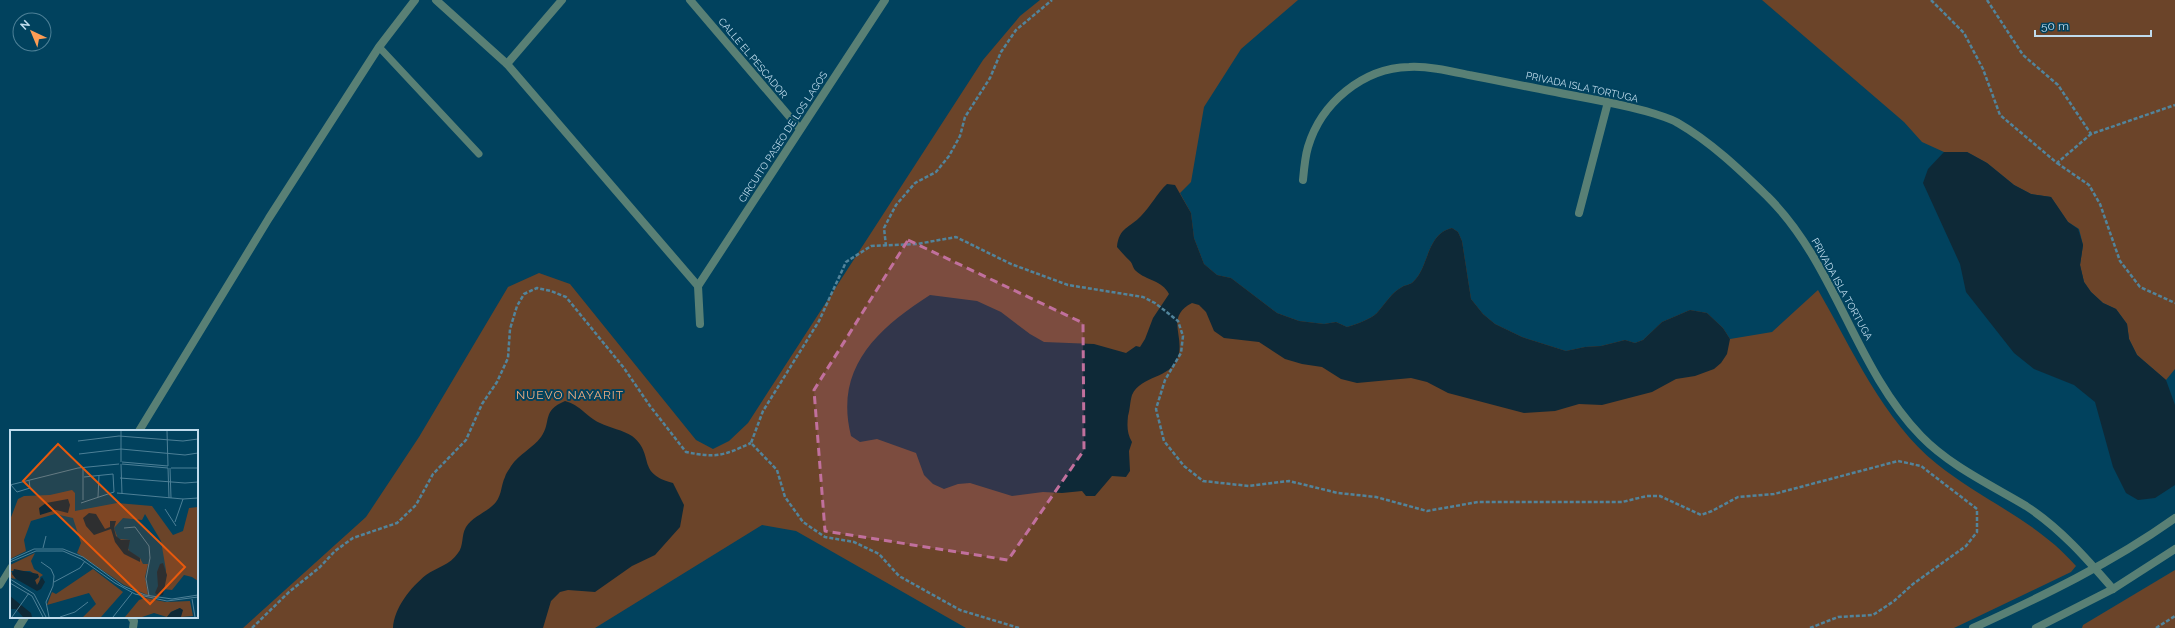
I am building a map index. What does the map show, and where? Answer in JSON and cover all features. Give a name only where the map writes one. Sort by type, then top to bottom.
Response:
[{"type":"street","points":[[140,430],[269,218],[379,47],[415,0]]},
{"type":"street","points":[[436,0],[507,64],[698,286],[700,324]]},
{"type":"street","points":[[507,64],[562,0]]},
{"type":"street","name":"CALLE EL PESCADOR","points":[[690,0],[800,129]]},
{"type":"street","name":"CIRCUITO PASEO DE LOS LAGOS","points":[[698,286],[885,0]]},
{"type":"street","name":"PRIVADA ISLA TORTUGA","points":[[1303,180],[1307,148],[1315,129],[1326,111],[1340,96],[1354,85],[1388,70],[1409,67],[1442,70],[1608,102],[1676,121],[1708,143],[1766,195],[1790,220],[1811,251],[1885,389],[1901,414],[1924,439],[1971,475],[2026,507],[2053,526],[2095,568],[2113,589]]},
{"type":"street","points":[[1579,213],[1608,102]]},
{"type":"street","points":[[1973,628],[2060,588],[2147,538],[2175,518]]},
{"type":"street","points":[[2036,628],[2113,589],[2175,549]]},
{"type":"street","points":[[18,628],[24,618]]},
{"type":"street","points":[[132,618],[134,621],[132,628]]},
{"type":"lane","points":[[379,47],[479,154]]},
{"type":"lane","points":[[0,585],[10,569]]},
{"type":"path","points":[[886,246],[884,228],[896,205],[915,183],[936,172],[949,156],[960,136],[964,117],[990,78],[1001,52],[1016,30],[1052,0]]},
{"type":"path","points":[[1932,0],[1964,33],[1983,69],[2000,115],[2058,163],[2089,185],[2100,204],[2120,261],[2140,287],[2175,303]]},
{"type":"path","points":[[1987,0],[2023,55],[2058,85],[2091,134]]},
{"type":"path","points":[[2058,163],[2091,134],[2175,105]]},
{"type":"path","points":[[252,628],[289,592],[320,567],[335,551],[353,538],[397,523],[416,505],[433,474],[466,440],[482,404],[497,382],[508,358],[510,329],[517,306],[524,294],[537,288],[551,291],[566,298],[624,368],[650,406],[686,452],[709,457],[729,453],[751,443],[763,410],[819,321],[846,262],[871,246],[917,244],[956,237],[1011,264],[1068,285],[1143,297],[1155,303],[1178,321],[1183,336],[1181,353],[1166,380],[1156,408],[1164,441],[1184,466],[1203,482],[1249,486],[1289,481],[1338,493],[1376,497],[1427,511],[1478,502],[1622,502],[1647,496],[1660,496],[1701,515],[1712,512],[1738,498],[1774,494],[1898,461],[1921,466],[1977,509],[1977,532],[1966,546],[1913,584],[1894,602],[1873,615],[1838,617],[1810,628]]},
{"type":"path","points":[[751,443],[777,470],[785,497],[804,522],[825,537],[854,542],[879,554],[899,576],[960,610],[1019,628]]},
{"type":"path","points":[[2156,628],[2175,616]]},
{"type":"highlighted area","points":[[908,240],[1083,323],[1084,450],[1008,560],[825,531],[814,390]]},
{"type":"shaded area","points":[[1040,0],[1298,0],[1241,49],[1204,107],[1191,182],[1180,193],[1191,213],[1194,238],[1204,264],[1217,275],[1231,278],[1277,313],[1299,321],[1324,324],[1336,322],[1347,327],[1367,320],[1377,313],[1395,292],[1413,282],[1418,276],[1432,244],[1437,237],[1444,231],[1452,228],[1458,232],[1462,241],[1471,299],[1483,314],[1495,324],[1522,337],[1566,351],[1585,347],[1601,346],[1625,340],[1635,343],[1643,340],[1662,322],[1690,310],[1707,313],[1723,328],[1730,339],[1772,332],[1818,290],[1870,383],[1885,406],[1918,447],[1937,464],[1955,477],[2044,536],[2061,550],[2076,566],[2071,572],[1954,628],[966,628],[796,531],[762,525],[595,628],[243,628],[366,517],[419,437],[508,287],[539,273],[570,284],[696,440],[713,449],[729,441],[748,423],[983,60],[1020,16]]},
{"type":"shaded area","points":[[1762,0],[2175,0],[2175,369],[2166,380],[2137,355],[2129,339],[2127,324],[2116,309],[2103,303],[2091,292],[2084,282],[2080,265],[2083,245],[2079,229],[2068,222],[2051,197],[2031,194],[2014,185],[1987,163],[1967,152],[1944,152],[1922,142],[1904,122]]},
{"type":"shaded area","points":[[2175,570],[2175,628],[2082,628],[2083,625]]},
{"type":"water","points":[[1944,152],[1967,152],[1987,163],[2014,185],[2031,194],[2051,197],[2068,222],[2078,229],[2083,245],[2080,265],[2084,282],[2091,292],[2103,303],[2116,309],[2127,324],[2129,339],[2137,355],[2166,380],[2175,405],[2175,485],[2155,498],[2138,500],[2126,493],[2113,467],[2095,402],[2074,385],[2034,369],[2014,353],[1966,292],[1960,264],[1923,183],[1928,169]]},
{"type":"water","points":[[1167,184],[1175,185],[1191,213],[1194,238],[1204,264],[1217,275],[1231,278],[1277,313],[1299,321],[1324,324],[1336,322],[1347,327],[1371,317],[1377,313],[1395,292],[1413,282],[1418,276],[1432,244],[1437,237],[1444,231],[1452,228],[1458,232],[1462,241],[1471,299],[1483,314],[1495,324],[1522,337],[1566,351],[1585,347],[1601,346],[1625,340],[1635,343],[1643,340],[1662,322],[1690,310],[1707,313],[1723,328],[1730,339],[1727,354],[1721,363],[1714,369],[1695,376],[1676,379],[1652,392],[1602,405],[1579,404],[1555,411],[1524,413],[1448,393],[1427,382],[1411,378],[1357,383],[1341,379],[1322,367],[1302,364],[1285,359],[1259,342],[1224,338],[1214,331],[1206,312],[1199,305],[1192,303],[1184,308],[1179,314],[1178,327],[1180,349],[1174,364],[1163,373],[1142,384],[1132,395],[1128,416],[1128,433],[1132,442],[1129,451],[1130,471],[1126,477],[1112,476],[1095,496],[1086,496],[1082,491],[1062,493],[1043,492],[1012,496],[970,483],[958,484],[944,489],[933,484],[924,475],[916,453],[877,439],[860,442],[851,436],[847,412],[849,390],[855,370],[864,353],[877,337],[893,322],[930,295],[977,301],[1001,312],[1030,334],[1044,342],[1094,344],[1126,353],[1136,346],[1140,347],[1145,339],[1153,318],[1169,294],[1166,289],[1158,283],[1135,270],[1131,262],[1117,247],[1118,240],[1126,228],[1141,216]]},
{"type":"water","points":[[565,401],[580,408],[600,423],[632,436],[639,443],[650,469],[661,479],[673,483],[684,505],[680,527],[655,555],[632,566],[595,592],[568,590],[560,592],[551,601],[543,628],[393,628],[396,613],[404,598],[426,575],[455,557],[460,550],[463,533],[466,527],[496,502],[505,476],[511,466],[541,437],[550,413],[558,405]]},
{"type":"district","name":"NUEVO NAYARIT","points":[[570,395]]}]
